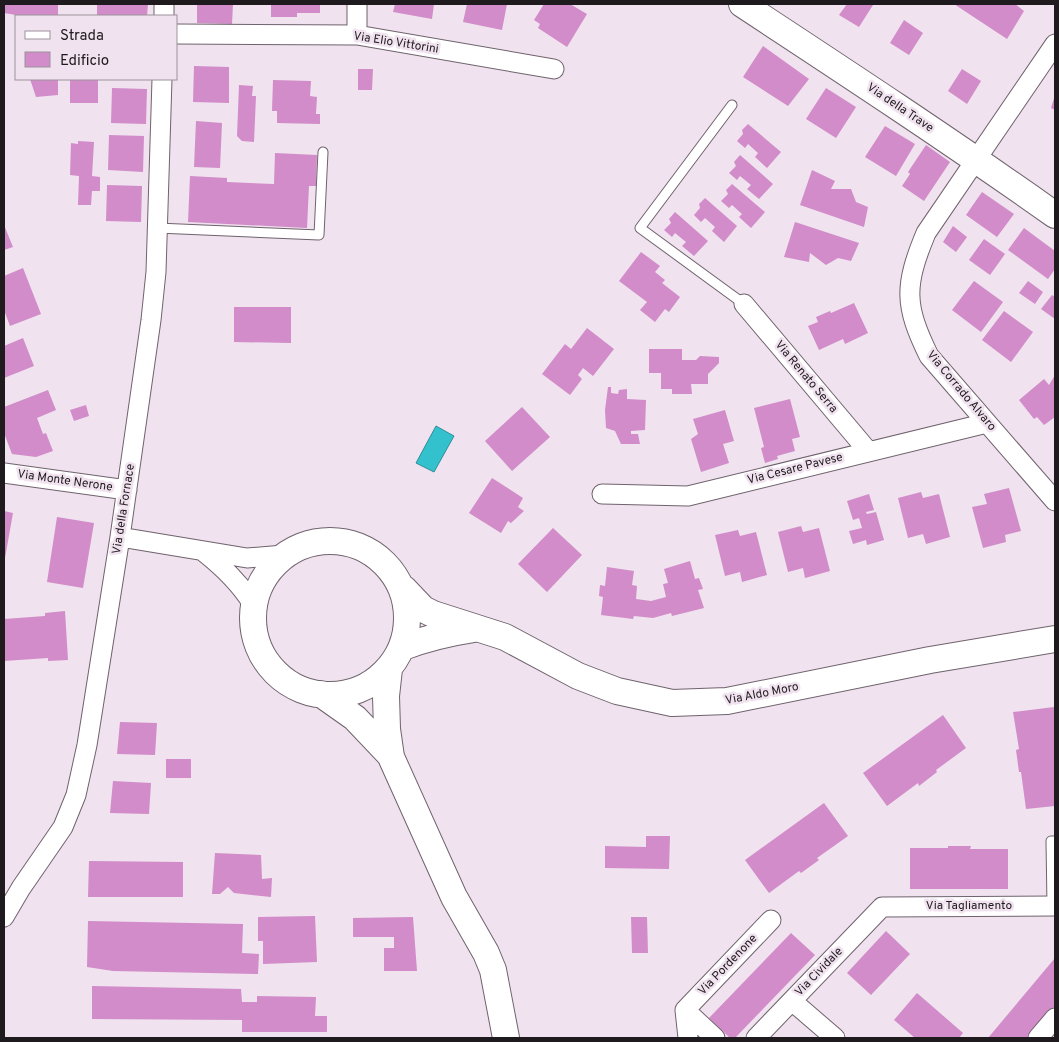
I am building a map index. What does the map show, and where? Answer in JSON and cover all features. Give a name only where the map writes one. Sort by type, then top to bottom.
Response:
[{"type":"main road","name":"Via della Trave","points":[[742,4],[844,70],[1055,215]]},
{"type":"main road","name":"Via Aldo Moro","points":[[404,589],[409,607],[410,626],[403,648],[389,670],[369,685],[346,693],[321,694],[296,687],[282,678],[275,673],[260,653],[251,629],[252,603],[263,577],[284,555],[307,544],[334,541],[359,546],[383,563],[423,609],[433,614],[505,637],[578,676],[617,691],[672,703],[728,701],[930,660],[1055,639]]},
{"type":"main road","name":"Via Aldo Moro","points":[[403,648],[426,638],[479,629]]},
{"type":"main road","name":"Via Aldo Moro","points":[[389,670],[386,696],[387,729],[391,757],[454,897],[473,969],[505,1038]]},
{"type":"main road","name":"Via Aldo Moro","points":[[321,694],[355,718],[391,757]]},
{"type":"street","points":[[357,4],[357,36]]},
{"type":"street","name":"Via Elio Vittorini","points":[[178,34],[357,36],[554,69]]},
{"type":"street","name":"Via Corrado Alvaro","points":[[1055,44],[926,233],[914,261],[909,290],[916,329],[929,356],[1055,501]]},
{"type":"street","name":"Via della Fornace","points":[[4,917],[21,888],[63,827],[76,796],[87,745],[152,320],[156,272],[162,80]]},
{"type":"street","name":"Via Renato Serra","points":[[744,304],[868,451]]},
{"type":"street","name":"Via Cesare Pavese","points":[[602,494],[688,496],[987,423]]},
{"type":"street","name":"Via Monte Nerone","points":[[4,473],[128,484]]},
{"type":"street","name":"Via Aldo Moro","points":[[120,537],[247,558],[284,555]]},
{"type":"street","name":"Via Aldo Moro","points":[[204,552],[226,570],[243,588],[252,603]]},
{"type":"street","name":"Via Tagliamento","points":[[882,907],[1054,906]]},
{"type":"street","name":"Via Cividale","points":[[756,1038],[882,907]]},
{"type":"street","name":"Via Pordenone","points":[[685,1010],[771,920]]},
{"type":"street","points":[[792,1001],[836,1038]]},
{"type":"street","points":[[685,1010],[688,1038]]},
{"type":"street","points":[[685,1010],[715,1038]]},
{"type":"street","points":[[1038,1038],[1055,1018]]},
{"type":"lane","points":[[732,105],[640,228],[744,304]]},
{"type":"lane","points":[[157,228],[319,235],[323,152]]},
{"type":"lane","points":[[1054,906],[1051,841],[1055,841]]},
{"type":"water","points":[[436,426],[454,436],[434,472],[416,463]]},
{"type":"building","points":[[4,4],[58,4],[58,15],[16,15],[4,13]]},
{"type":"building","points":[[97,4],[148,4],[147,15],[97,15]]},
{"type":"building","points":[[197,4],[233,4],[232,24],[197,23]]},
{"type":"building","points":[[271,4],[320,4],[320,13],[297,13],[297,17],[271,17]]},
{"type":"building","points":[[395,4],[434,4],[432,19],[393,12]]},
{"type":"building","points":[[467,4],[507,4],[502,30],[463,22]]},
{"type":"building","points":[[544,4],[570,4],[587,14],[567,47],[538,28],[540,24],[534,20]]},
{"type":"building","points":[[847,4],[873,5],[859,27],[839,15]]},
{"type":"building","points":[[954,4],[1015,4],[1024,11],[1007,39]]},
{"type":"building","points":[[904,20],[923,33],[909,55],[890,43]]},
{"type":"building","points":[[763,46],[809,79],[788,106],[743,77]]},
{"type":"building","points":[[194,66],[229,67],[229,103],[193,102]]},
{"type":"building","points":[[358,69],[373,69],[372,90],[358,90]]},
{"type":"building","points":[[962,69],[981,81],[967,104],[948,91]]},
{"type":"building","points":[[30,80],[58,80],[58,95],[36,97]]},
{"type":"building","points":[[70,80],[98,80],[98,103],[70,103]]},
{"type":"building","points":[[273,80],[311,81],[310,96],[317,97],[316,114],[320,114],[320,124],[277,123],[277,111],[272,111]]},
{"type":"building","points":[[239,85],[253,86],[252,96],[256,96],[254,142],[242,141],[237,136]]},
{"type":"building","points":[[112,88],[147,89],[146,124],[111,123]]},
{"type":"building","points":[[826,88],[856,107],[836,138],[806,119]]},
{"type":"building","points":[[1055,95],[1055,110],[1051,108]]},
{"type":"building","points":[[196,121],[222,123],[220,168],[194,167]]},
{"type":"building","points":[[748,124],[781,152],[767,168],[755,157],[758,153],[748,144],[745,148],[737,141],[743,134],[742,130]]},
{"type":"building","points":[[885,126],[915,144],[896,176],[865,157]]},
{"type":"building","points":[[109,135],[144,136],[143,172],[108,170]]},
{"type":"building","points":[[78,141],[94,142],[92,176],[100,177],[100,191],[92,191],[91,205],[78,205],[79,176],[70,175],[71,143],[78,144]]},
{"type":"building","points":[[926,145],[950,162],[924,201],[902,186],[910,174],[908,172]]},
{"type":"building","points":[[275,153],[317,155],[316,186],[309,186],[307,228],[188,222],[190,176],[227,178],[227,182],[274,184]]},
{"type":"building","points":[[740,155],[773,184],[759,199],[747,189],[751,185],[740,176],[737,180],[729,173],[736,166],[734,162]]},
{"type":"building","points":[[812,170],[835,181],[831,189],[851,189],[856,202],[868,207],[864,227],[800,205]]},
{"type":"building","points":[[732,184],[765,212],[751,228],[739,217],[742,214],[732,205],[729,208],[721,201],[728,194],[726,190]]},
{"type":"building","points":[[107,185],[142,186],[141,222],[106,221]]},
{"type":"building","points":[[982,192],[1014,214],[997,237],[966,215]]},
{"type":"building","points":[[705,198],[737,226],[724,242],[712,231],[715,227],[705,218],[701,222],[694,215],[700,208],[699,204]]},
{"type":"building","points":[[675,212],[708,241],[694,256],[682,246],[686,242],[675,233],[672,237],[664,230],[671,223],[669,219]]},
{"type":"building","points":[[795,222],[859,243],[851,261],[838,258],[826,265],[810,253],[809,262],[784,257]]},
{"type":"building","points":[[4,225],[13,247],[4,250]]},
{"type":"building","points":[[953,226],[967,237],[956,252],[943,242]]},
{"type":"building","points":[[1024,228],[1055,251],[1055,269],[1048,279],[1008,250]]},
{"type":"building","points":[[984,239],[1005,254],[990,275],[969,260]]},
{"type":"building","points":[[641,252],[660,266],[655,272],[665,280],[662,283],[680,297],[669,312],[665,309],[655,322],[640,310],[647,302],[619,281]]},
{"type":"building","points":[[23,268],[41,314],[10,326],[4,310],[4,276]]},
{"type":"building","points":[[974,281],[1003,302],[981,332],[952,310]]},
{"type":"building","points":[[1028,281],[1043,292],[1035,304],[1019,293]]},
{"type":"building","points":[[1052,295],[1055,297],[1055,319],[1041,309]]},
{"type":"building","points":[[854,303],[868,333],[845,344],[843,339],[819,350],[808,326],[818,322],[816,317]]},
{"type":"building","points":[[234,307],[291,307],[291,343],[234,342]]},
{"type":"building","points":[[1004,311],[1033,332],[1011,362],[982,340]]},
{"type":"building","points":[[587,328],[614,349],[593,376],[583,368],[578,375],[582,379],[570,395],[542,374],[565,344],[571,349]]},
{"type":"building","points":[[23,338],[34,366],[4,378],[4,346]]},
{"type":"building","points":[[649,349],[682,349],[682,360],[696,360],[700,356],[719,357],[719,363],[708,374],[708,384],[691,384],[692,394],[672,394],[672,389],[661,389],[661,373],[649,373]]},
{"type":"building","points":[[1055,375],[1055,417],[1044,425],[1037,417],[1034,419],[1019,400],[1044,379],[1049,385]]},
{"type":"building","points":[[608,387],[611,387],[611,393],[618,394],[619,390],[627,389],[627,399],[646,400],[645,430],[631,431],[631,434],[638,434],[640,444],[621,444],[615,431],[606,428],[605,410]]},
{"type":"building","points":[[48,390],[56,410],[37,418],[43,434],[46,433],[53,451],[36,457],[12,454],[4,433],[4,407]]},
{"type":"building","points":[[790,399],[800,437],[792,439],[795,451],[777,456],[778,459],[765,463],[761,448],[764,447],[754,408]]},
{"type":"building","points":[[86,405],[89,416],[74,421],[70,410]]},
{"type":"building","points":[[522,407],[550,437],[512,471],[485,441]]},
{"type":"building","points":[[725,410],[734,441],[723,444],[729,463],[701,472],[691,439],[698,434],[693,419]]},
{"type":"building","points":[[492,478],[523,498],[518,507],[524,511],[511,523],[508,521],[501,533],[469,513]]},
{"type":"building","points":[[1009,488],[1021,531],[1005,535],[1006,542],[983,548],[972,507],[987,504],[984,494]]},
{"type":"building","points":[[921,492],[923,498],[939,494],[950,537],[926,544],[923,534],[908,538],[898,498]]},
{"type":"building","points":[[869,494],[874,510],[866,512],[867,514],[876,512],[884,540],[867,545],[866,540],[853,544],[849,531],[862,528],[859,518],[853,520],[847,501]]},
{"type":"building","points":[[4,511],[13,513],[5,558],[4,558]]},
{"type":"building","points":[[57,517],[94,523],[83,588],[47,582]]},
{"type":"building","points":[[801,526],[803,532],[819,528],[830,571],[805,578],[803,568],[788,572],[778,532]]},
{"type":"building","points":[[553,528],[582,555],[547,592],[518,564]]},
{"type":"building","points":[[738,530],[740,536],[756,532],[767,575],[742,582],[740,572],[725,576],[715,535]]},
{"type":"building","points":[[690,561],[695,579],[699,578],[703,589],[698,590],[704,608],[672,616],[671,613],[653,618],[634,616],[633,619],[601,615],[603,597],[599,596],[600,585],[605,586],[607,567],[634,571],[632,585],[637,586],[636,599],[651,601],[666,597],[663,584],[668,583],[664,569]]},
{"type":"building","points":[[65,611],[68,660],[48,661],[48,658],[4,661],[4,619],[45,616],[45,613]]},
{"type":"building","points":[[1054,707],[1055,806],[1026,809],[1016,750],[1019,749],[1013,712]]},
{"type":"building","points":[[943,715],[966,748],[936,770],[937,772],[919,786],[918,783],[887,806],[863,773]]},
{"type":"building","points":[[120,722],[157,723],[155,755],[117,754]]},
{"type":"building","points":[[166,759],[191,759],[191,778],[166,778]]},
{"type":"building","points":[[113,781],[151,783],[149,814],[110,813]]},
{"type":"building","points":[[824,803],[848,836],[817,858],[819,860],[801,873],[799,871],[769,893],[745,860]]},
{"type":"building","points":[[646,836],[670,836],[669,869],[605,868],[605,846],[646,847]]},
{"type":"building","points":[[948,846],[971,846],[970,849],[1008,849],[1008,889],[910,889],[910,848],[948,848]]},
{"type":"building","points":[[215,853],[261,855],[262,879],[272,878],[271,897],[234,893],[228,887],[220,894],[212,894]]},
{"type":"building","points":[[89,861],[183,862],[183,897],[88,897]]},
{"type":"building","points":[[315,916],[317,962],[263,964],[263,941],[258,941],[258,917]]},
{"type":"building","points":[[413,917],[417,971],[384,971],[384,948],[394,948],[394,937],[353,937],[353,918]]},
{"type":"building","points":[[631,917],[647,917],[648,953],[632,953]]},
{"type":"building","points":[[88,921],[243,924],[242,953],[259,954],[258,974],[113,971],[87,967]]},
{"type":"building","points":[[886,931],[910,954],[871,995],[847,973]]},
{"type":"building","points":[[791,933],[815,955],[735,1038],[730,1038],[709,1018]]},
{"type":"building","points":[[1055,958],[1055,1006],[1028,1038],[988,1038]]},
{"type":"building","points":[[92,986],[241,989],[242,1002],[257,1002],[257,996],[316,997],[315,1016],[327,1016],[327,1032],[242,1032],[242,1020],[92,1019]]},
{"type":"building","points":[[917,993],[963,1033],[959,1038],[915,1038],[894,1020]]}]
